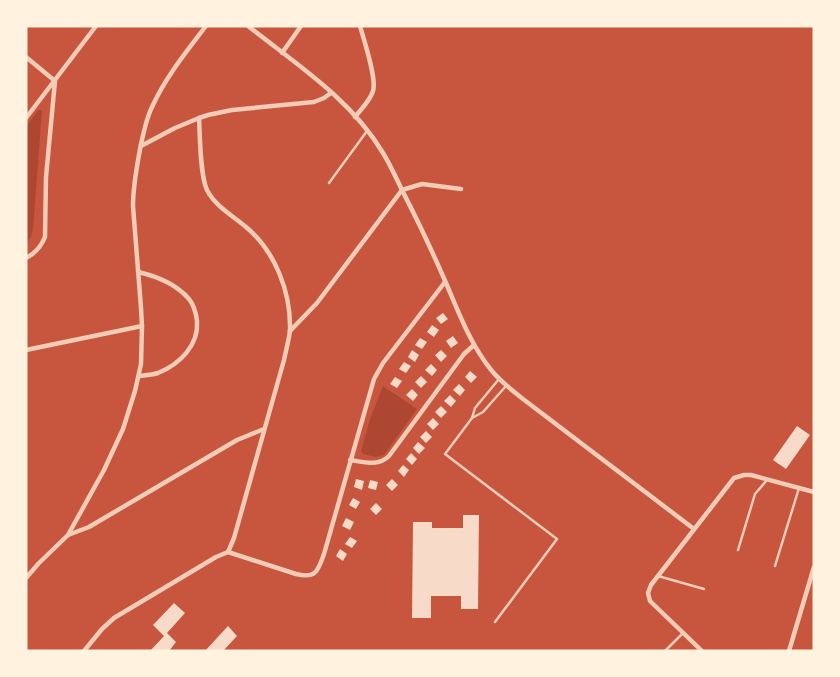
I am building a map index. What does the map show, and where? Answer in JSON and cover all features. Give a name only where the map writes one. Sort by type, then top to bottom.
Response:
[{"type":"street","points":[[26,118],[96,26]]},
{"type":"street","points":[[26,578],[68,535],[104,470],[123,429],[141,364],[142,326],[133,189],[141,146],[146,123],[157,97],[178,62],[206,26]]},
{"type":"street","points":[[248,26],[343,103],[383,152],[474,345],[492,371],[506,386],[694,529]]},
{"type":"street","points":[[282,53],[301,26]]},
{"type":"street","points":[[355,117],[372,95],[374,87],[360,26]]},
{"type":"street","points":[[26,57],[55,81]]},
{"type":"street","points":[[26,258],[37,251],[45,237],[46,177],[55,81]]},
{"type":"street","points":[[141,146],[198,118],[232,110],[314,102],[331,93]]},
{"type":"street","points":[[198,118],[203,176],[207,190],[220,206],[252,232],[272,258],[281,278],[287,298],[289,314],[290,331],[284,360],[234,538],[228,552]]},
{"type":"street","points":[[290,331],[317,302],[402,190],[422,184],[461,190]]},
{"type":"street","points":[[138,272],[158,278],[178,289],[190,300],[194,308],[197,325],[193,344],[179,360],[157,373],[139,376]]},
{"type":"street","points":[[84,651],[114,618],[216,557],[228,552],[296,574],[306,576],[314,574],[319,568],[370,389],[378,370],[445,282]]},
{"type":"street","points":[[26,350],[142,326]]},
{"type":"street","points":[[350,460],[374,463],[382,461],[389,456],[464,354],[474,345]]},
{"type":"street","points":[[68,535],[89,528],[237,440],[264,429]]},
{"type":"street","points":[[702,651],[648,598],[649,588],[734,478],[748,474],[814,492]]},
{"type":"street","points":[[789,651],[814,567]]},
{"type":"lane","points":[[329,183],[367,132]]},
{"type":"lane","points":[[496,622],[557,539],[445,454],[472,418],[475,408],[499,378]]},
{"type":"lane","points":[[472,418],[483,412],[506,386]]},
{"type":"lane","points":[[738,550],[755,494],[768,479]]},
{"type":"lane","points":[[775,566],[799,488]]},
{"type":"lane","points":[[658,576],[704,589]]},
{"type":"lane","points":[[665,651],[682,633]]},
{"type":"shaded area","points":[[38,110],[42,110],[33,229],[31,237],[26,243],[26,127]]},
{"type":"shaded area","points":[[383,386],[417,409],[384,455],[375,457],[363,454],[361,451],[370,419]]},
{"type":"building","points":[[443,313],[448,319],[441,324],[436,318]]},
{"type":"building","points":[[432,325],[439,330],[434,337],[427,332]]},
{"type":"building","points":[[453,336],[458,343],[451,348],[446,341]]},
{"type":"building","points":[[420,338],[427,342],[422,349],[415,345]]},
{"type":"building","points":[[412,350],[419,355],[415,362],[408,357]]},
{"type":"building","points":[[441,350],[447,356],[441,362],[435,355]]},
{"type":"building","points":[[404,362],[411,366],[406,373],[399,369]]},
{"type":"building","points":[[431,364],[437,370],[432,376],[425,370]]},
{"type":"building","points":[[470,371],[477,377],[471,383],[465,377]]},
{"type":"building","points":[[421,376],[427,382],[421,388],[415,382]]},
{"type":"building","points":[[395,377],[402,381],[397,388],[390,384]]},
{"type":"building","points":[[459,384],[465,390],[460,396],[453,390]]},
{"type":"building","points":[[412,389],[418,395],[413,401],[406,395]]},
{"type":"building","points":[[450,395],[456,401],[451,407],[444,401]]},
{"type":"building","points":[[441,406],[447,412],[441,418],[435,412]]},
{"type":"building","points":[[433,418],[439,424],[433,430],[427,424]]},
{"type":"building","points":[[797,426],[810,435],[786,469],[773,460]]},
{"type":"building","points":[[426,431],[432,437],[426,443],[420,437]]},
{"type":"building","points":[[418,442],[425,448],[419,454],[413,448]]},
{"type":"building","points":[[411,453],[417,459],[412,465],[406,459]]},
{"type":"building","points":[[403,465],[409,470],[404,477],[398,471]]},
{"type":"building","points":[[356,479],[364,481],[362,490],[354,487]]},
{"type":"building","points":[[392,479],[398,485],[392,491],[386,485]]},
{"type":"building","points":[[370,480],[378,482],[376,490],[368,488]]},
{"type":"building","points":[[353,498],[360,502],[356,509],[349,505]]},
{"type":"building","points":[[376,503],[382,509],[376,515],[370,509]]},
{"type":"building","points":[[463,515],[479,515],[478,609],[461,609],[461,596],[431,596],[431,618],[412,618],[413,522],[432,522],[432,528],[463,528]]},
{"type":"building","points":[[346,518],[354,522],[350,530],[342,526]]},
{"type":"building","points":[[350,537],[357,541],[352,548],[345,544]]},
{"type":"building","points":[[340,549],[347,554],[343,561],[336,556]]},
{"type":"building","points":[[174,603],[185,613],[167,633],[176,642],[169,651],[150,651],[164,636],[153,625]]},
{"type":"building","points":[[228,626],[237,636],[223,651],[205,651]]}]
